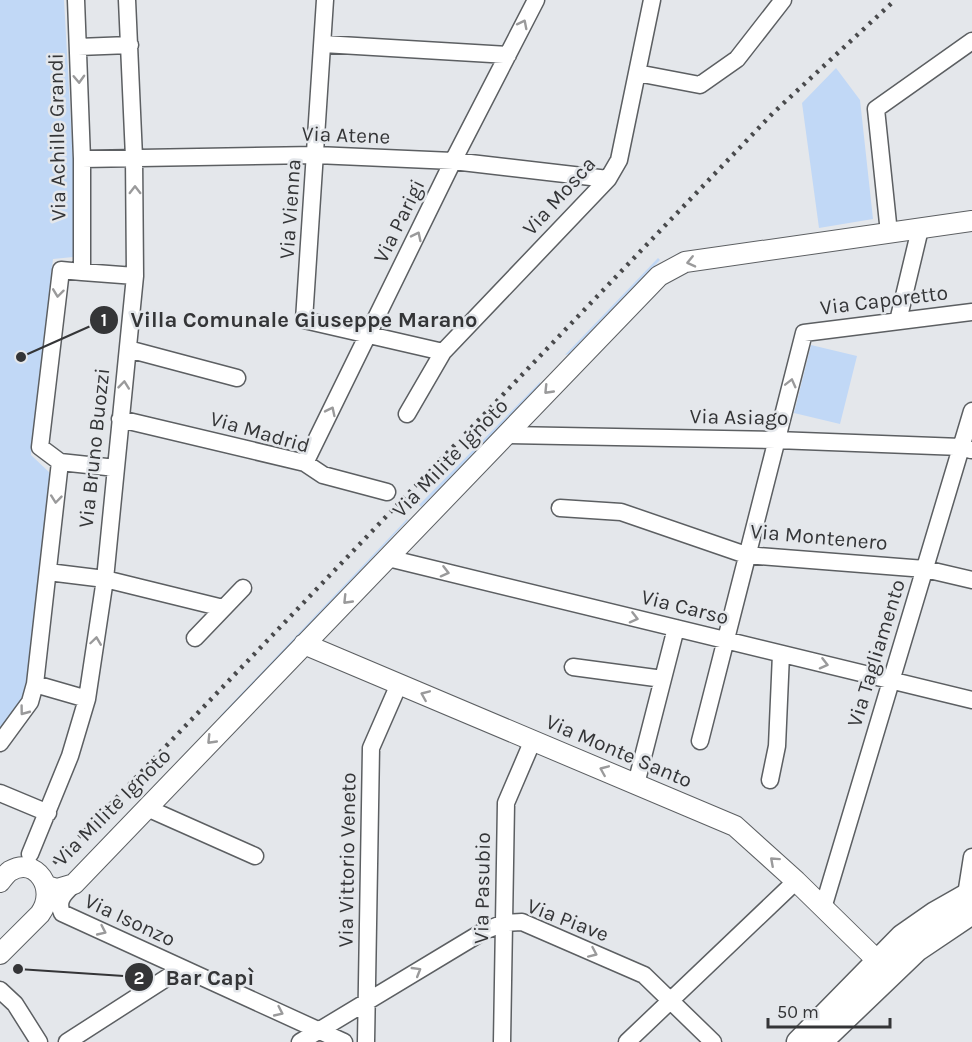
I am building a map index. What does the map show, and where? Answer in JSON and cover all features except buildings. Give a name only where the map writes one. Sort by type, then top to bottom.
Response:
[{"type":"main road","points":[[821,1042],[884,967],[902,936],[970,900]]},
{"type":"main road","points":[[798,1042],[884,967]]},
{"type":"street","name":"Via Achille Grandi","points":[[76,0],[82,159],[82,272]]},
{"type":"street","name":"Via Bruno Buozzi","points":[[27,864],[70,756],[87,699],[105,579],[135,276],[134,157],[128,0]]},
{"type":"street","name":"Via Vienna","points":[[325,0],[304,320],[368,336]]},
{"type":"street","name":"Via Parigi","points":[[305,463],[453,161],[536,0]]},
{"type":"street","name":"Via Mosca","points":[[407,414],[443,352],[608,178],[619,160],[652,0]]},
{"type":"street","points":[[637,72],[699,85],[737,59],[783,0]]},
{"type":"street","points":[[889,233],[876,109],[972,41]]},
{"type":"street","points":[[322,44],[508,55]]},
{"type":"street","points":[[78,47],[130,45]]},
{"type":"street","name":"Via Atene","points":[[82,159],[316,155],[453,161],[608,178]]},
{"type":"street","name":"Via Milite Ignoto","points":[[47,886],[57,889],[74,884],[659,276],[685,262],[972,221]]},
{"type":"street","points":[[898,321],[920,229]]},
{"type":"street","points":[[116,468],[60,462],[40,447],[61,270],[135,276]]},
{"type":"street","name":"Via Caporetto","points":[[776,440],[804,333],[972,312]]},
{"type":"street","points":[[368,336],[443,352]]},
{"type":"street","points":[[128,349],[237,378]]},
{"type":"street","name":"Via Tagliamento","points":[[823,908],[925,569],[967,449],[972,411]]},
{"type":"street","name":"Via Madrid","points":[[120,419],[305,463],[323,475],[387,492]]},
{"type":"street","name":"Via Asiago","points":[[505,435],[776,440],[967,449]]},
{"type":"street","points":[[700,741],[776,440]]},
{"type":"street","points":[[0,743],[30,702],[35,684],[60,462]]},
{"type":"street","name":"Via Montenero","points":[[560,508],[621,512],[746,555],[925,569],[972,580]]},
{"type":"street","name":"Via Carso","points":[[388,558],[972,700]]},
{"type":"street","points":[[48,572],[105,579],[223,608]]},
{"type":"street","points":[[195,638],[243,588]]},
{"type":"street","points":[[636,784],[676,628]]},
{"type":"street","name":"Via Monte Santo","points":[[304,644],[735,826],[796,881],[884,967]]},
{"type":"street","points":[[770,780],[777,746],[781,654]]},
{"type":"street","points":[[573,667],[663,679]]},
{"type":"street","points":[[35,684],[87,699]]},
{"type":"street","name":"Via Vittorio Veneto","points":[[366,1042],[371,748],[399,684]]},
{"type":"street","name":"Via Pasubio","points":[[502,1042],[506,803],[533,740]]},
{"type":"street","points":[[0,793],[48,813]]},
{"type":"street","points":[[147,808],[255,856]]},
{"type":"street","points":[[970,900],[972,857]]},
{"type":"street","points":[[0,882],[11,871],[27,864],[42,877],[47,886],[49,911],[0,954]]},
{"type":"street","points":[[627,1042],[796,881]]},
{"type":"street","name":"Via Isonzo","points":[[49,911],[59,906],[61,898],[74,884]]},
{"type":"street","name":"Via Isonzo","points":[[49,911],[182,968],[344,1042]]},
{"type":"street","name":"Via Piave","points":[[300,1042],[484,931],[504,922],[522,922],[644,975],[713,1042]]},
{"type":"street","points":[[67,1042],[182,968]]},
{"type":"street","points":[[0,990],[15,1004],[39,1042]]},
{"type":"shaded area","points":[[0,0],[64,0],[73,160],[73,257],[53,259],[31,455],[50,473],[30,667],[23,698],[0,729]]},
{"type":"shaded area","points":[[836,68],[860,100],[873,219],[819,228],[802,103]]},
{"type":"shaded area","points":[[658,258],[660,260],[569,354],[565,355]]},
{"type":"shaded area","points":[[811,345],[857,356],[840,424],[794,413]]},
{"type":"shaded area","points":[[540,382],[540,386],[421,507],[419,505]]},
{"type":"shaded area","points":[[408,520],[222,718],[220,716]]},
{"type":"railway","points":[[54,863],[773,113],[895,0]]},
{"type":"place","name":"Villa Comunale Giuseppe Marano","points":[[21,357]]},
{"type":"place","name":"Bar Capì","points":[[18,969]]}]
